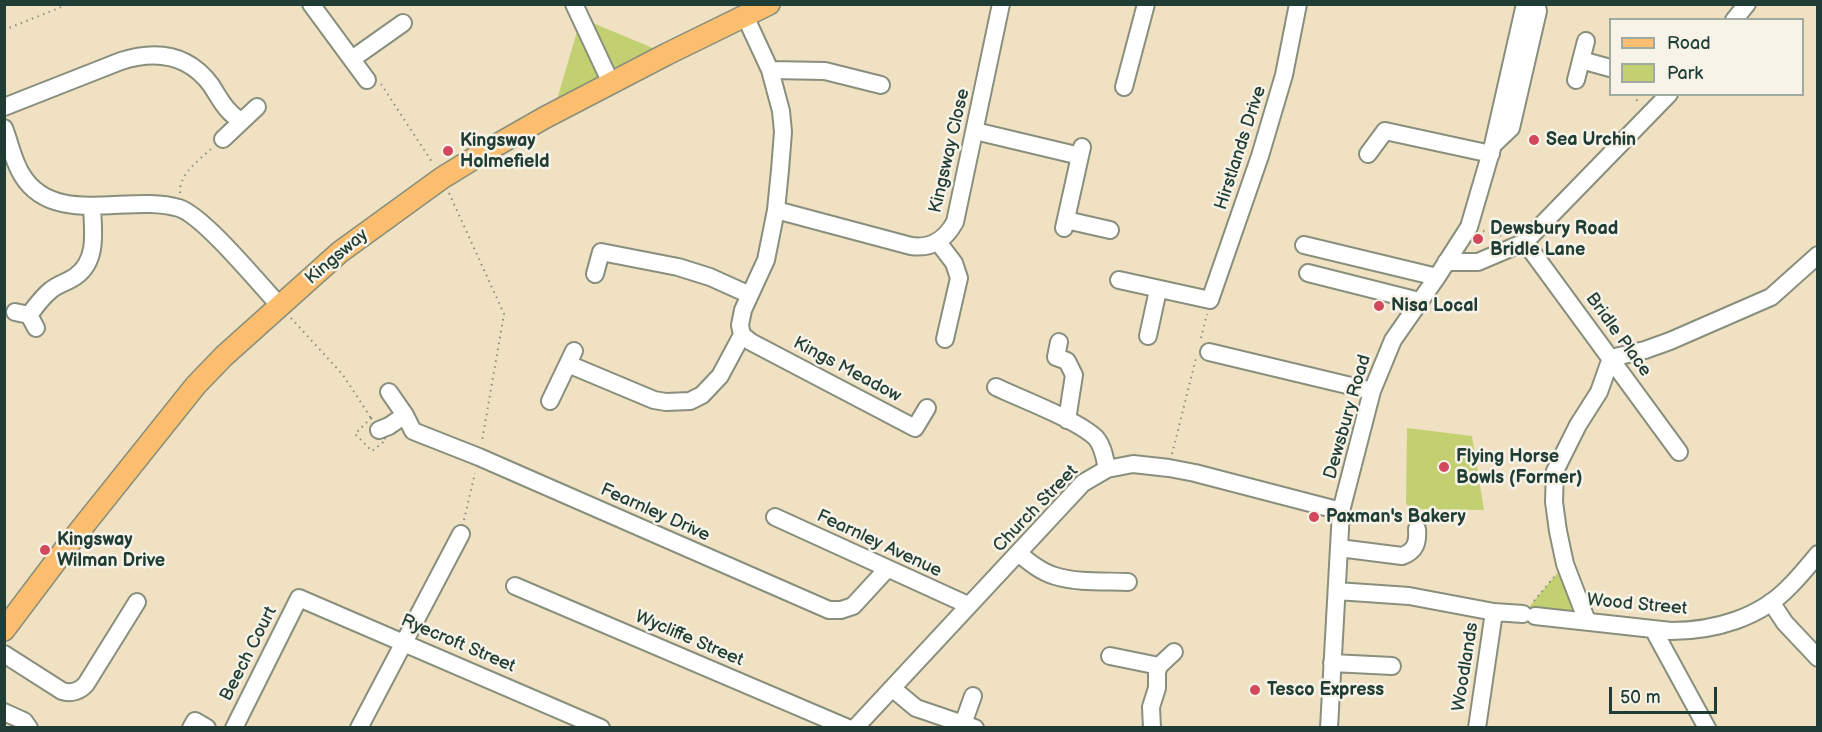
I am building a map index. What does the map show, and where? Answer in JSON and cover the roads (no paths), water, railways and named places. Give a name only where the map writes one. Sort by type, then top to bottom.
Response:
[{"type":"main road","name":"Kingsway","points":[[5,630],[65,549],[196,385],[224,356],[340,252],[442,178],[532,124],[769,4]]},
{"type":"street","points":[[311,4],[367,80]]},
{"type":"street","points":[[574,4],[611,83]]},
{"type":"street","name":"Kingsway Close","points":[[938,242],[951,230],[955,222],[1001,4]]},
{"type":"street","points":[[1124,87],[1146,4]]},
{"type":"street","name":"Hirstlands Drive","points":[[1158,290],[1210,300],[1260,156],[1284,75],[1298,4]]},
{"type":"street","name":"Dewsbury Road","points":[[1329,728],[1341,511],[1372,391],[1393,340],[1437,277],[1468,227],[1492,149],[1525,4]]},
{"type":"street","points":[[1368,153],[1385,130],[1492,149],[1511,128],[1538,10],[1536,4]]},
{"type":"street","points":[[1736,18],[1747,4]]},
{"type":"street","points":[[550,401],[571,357],[654,400],[690,401],[702,394],[720,376],[742,335],[740,325],[743,310],[766,260],[776,210],[783,132],[777,90],[745,16]]},
{"type":"street","points":[[352,59],[403,23]]},
{"type":"street","points":[[1576,80],[1586,41]]},
{"type":"street","points":[[4,107],[121,61],[139,55],[155,55],[175,58],[195,69],[205,77],[232,115],[241,121]]},
{"type":"street","points":[[1581,60],[1609,67]]},
{"type":"street","points":[[770,70],[825,71],[881,85]]},
{"type":"street","points":[[1446,262],[1478,262],[1525,242],[1667,96]]},
{"type":"street","points":[[223,139],[257,107]]},
{"type":"street","points":[[4,128],[21,175],[42,196],[56,202],[92,207],[122,203],[149,203],[180,208],[194,216],[208,229],[280,306]]},
{"type":"street","points":[[975,131],[1081,151],[1065,224],[1110,230]]},
{"type":"street","points":[[27,318],[53,288],[76,276],[85,267],[91,255],[94,240],[92,207]]},
{"type":"street","points":[[776,210],[911,246],[921,247],[938,242],[954,263],[959,278],[945,339]]},
{"type":"street","name":"Bridle Place","points":[[1525,242],[1679,452]]},
{"type":"street","points":[[1304,245],[1437,277]]},
{"type":"street","points":[[595,274],[601,252],[678,267],[710,277],[750,295]]},
{"type":"street","points":[[1587,621],[1565,564],[1554,502],[1555,471],[1578,424],[1599,392],[1611,358],[1670,341],[1771,297],[1818,255]]},
{"type":"street","points":[[1308,273],[1419,301]]},
{"type":"street","points":[[1119,280],[1158,290],[1148,336]]},
{"type":"street","name":"Kings Meadow","points":[[742,335],[751,342],[915,428],[927,408]]},
{"type":"street","points":[[1059,342],[1056,357],[1067,361],[1074,375],[1067,420]]},
{"type":"street","points":[[1202,351],[1372,391]]},
{"type":"street","points":[[996,387],[1067,420],[1098,440],[1107,469]]},
{"type":"street","name":"Fearnley Drive","points":[[388,392],[413,430],[829,610],[841,610],[853,606],[887,569]]},
{"type":"street","points":[[375,424],[405,415]]},
{"type":"street","name":"Church Street","points":[[855,728],[1083,483],[1107,469],[1133,464],[1169,468],[1341,511]]},
{"type":"street","name":"Fearnley Avenue","points":[[775,517],[968,605]]},
{"type":"street","points":[[1339,548],[1402,556],[1410,553],[1415,547],[1417,529]]},
{"type":"street","points":[[359,728],[461,534]]},
{"type":"street","points":[[1018,553],[1053,576],[1079,580],[1128,582]]},
{"type":"street","name":"Wood Street","points":[[1337,591],[1409,596],[1494,612],[1690,631],[1727,624],[1771,602],[1789,587],[1818,554]]},
{"type":"street","name":"Wycliffe Street","points":[[515,586],[848,728]]},
{"type":"street","name":"Ryecroft Street","points":[[299,598],[601,728]]},
{"type":"street","name":"Beech Court","points":[[234,728],[299,598]]},
{"type":"street","points":[[4,654],[62,691],[77,691],[86,684],[137,602]]},
{"type":"street","points":[[1771,602],[1785,623],[1818,658]]},
{"type":"street","name":"Woodlands","points":[[1477,728],[1494,612]]},
{"type":"street","points":[[1653,629],[1707,728]]},
{"type":"street","points":[[1152,728],[1151,706],[1157,688],[1156,672],[1174,652]]},
{"type":"street","points":[[1110,656],[1159,666]]},
{"type":"street","points":[[1332,663],[1392,666]]},
{"type":"street","points":[[892,688],[916,708],[969,726],[973,696]]},
{"type":"street","points":[[4,712],[24,721],[29,728]]},
{"type":"street","points":[[191,728],[195,721],[207,728]]},
{"type":"place","name":"Sea Urchin","points":[[1534,140]]},
{"type":"place","name":"Kingsway Holmefield","points":[[448,151]]},
{"type":"place","name":"Dewsbury Road Bridle Lane","points":[[1478,239]]},
{"type":"place","name":"Nisa Local","points":[[1379,306]]},
{"type":"place","name":"Flying Horse Bowls (Former)","points":[[1444,467]]},
{"type":"place","name":"Paxman's Bakery","points":[[1314,517]]},
{"type":"place","name":"Kingsway Wilman Drive","points":[[45,550]]},
{"type":"place","name":"Tesco Express","points":[[1255,690]]}]
